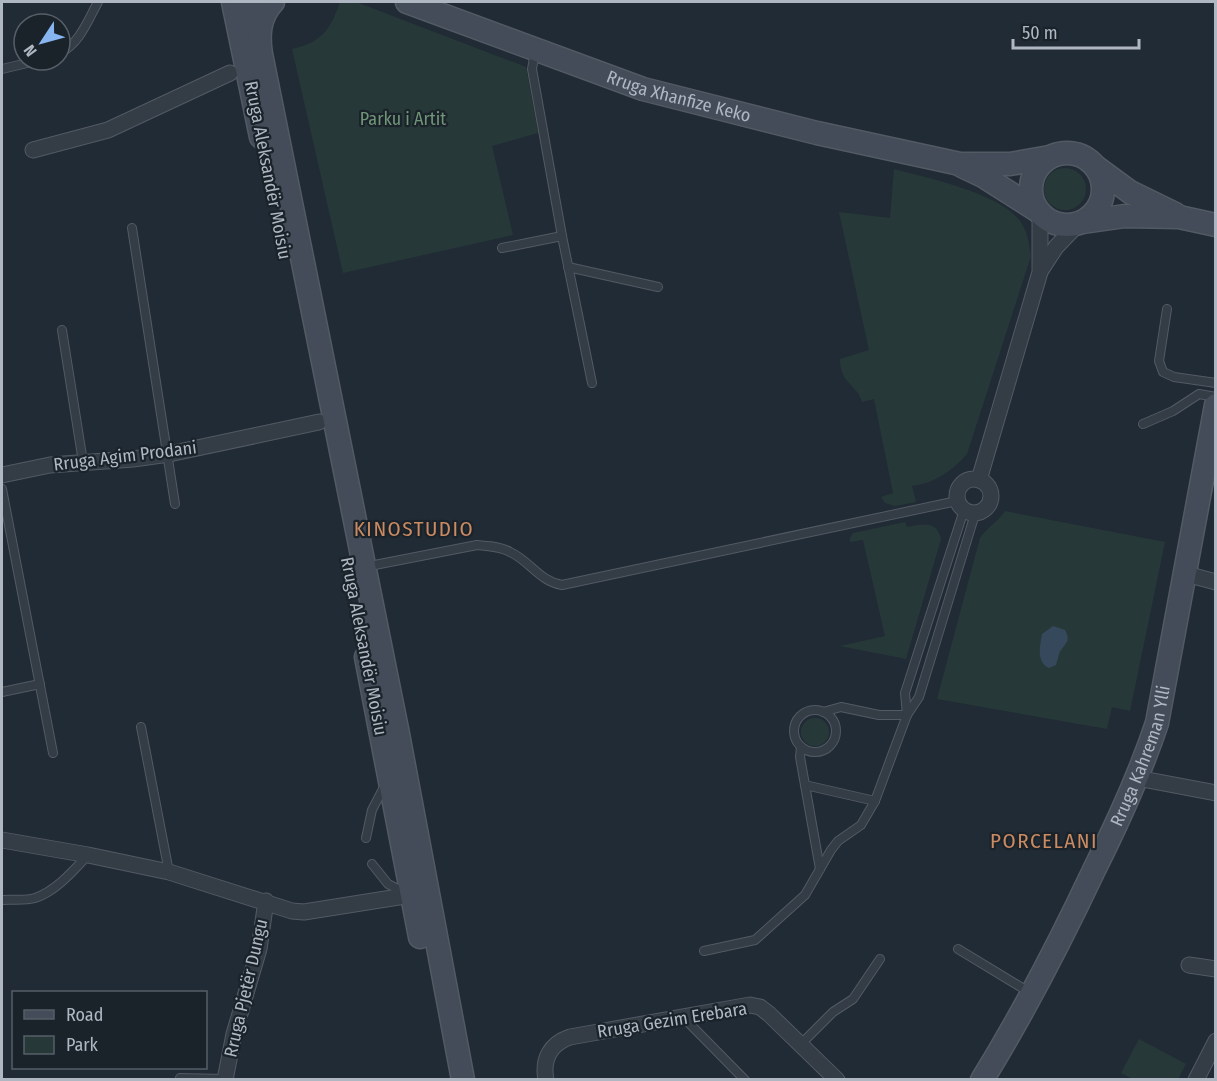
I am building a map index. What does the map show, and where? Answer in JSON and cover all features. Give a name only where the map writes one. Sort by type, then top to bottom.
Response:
[{"type":"main road","name":"Rruga Aleksandër Moisiu","points":[[233,2],[319,422],[398,734],[463,1080]]},
{"type":"main road","points":[[250,2],[258,37]]},
{"type":"main road","points":[[258,37],[263,16],[273,2]]},
{"type":"main road","name":"Rruga Xhanfize Keko","points":[[407,2],[642,89],[817,133],[960,164],[1010,164],[1050,157]]},
{"type":"main road","name":"Rruga Aleksandër Moisiu","points":[[258,37],[358,540],[356,568],[390,779],[411,895],[450,1080]]},
{"type":"main road","points":[[1179,217],[1130,192],[1080,155],[1059,153],[1050,157],[1041,163],[1032,181],[1031,192],[1039,212],[1058,224],[1069,225],[1125,216],[1179,217],[1215,225]]},
{"type":"main road","name":"Rruga Xhanfize Keko","points":[[960,164],[1039,212]]},
{"type":"main road","points":[[1081,222],[1092,216],[1103,197],[1101,176],[1096,167]]},
{"type":"main road","name":"Rruga Kahreman Ylli","points":[[982,1080],[1033,994],[1090,880],[1137,778],[1157,723],[1211,458],[1215,405]]},
{"type":"street","points":[[33,150],[108,130],[230,74]]},
{"type":"street","points":[[1039,212],[1040,272]]},
{"type":"street","points":[[979,480],[1040,272],[1056,247],[1081,222]]},
{"type":"street","name":"Rruga Agim Prodani","points":[[2,475],[50,465],[169,454],[319,422]]},
{"type":"street","points":[[979,480],[991,490],[991,501],[985,510],[965,508],[958,490],[964,482],[979,480]]},
{"type":"street","points":[[1186,574],[1215,582]]},
{"type":"street","points":[[1137,778],[1215,793]]},
{"type":"street","points":[[2,840],[169,872],[266,901]]},
{"type":"street","name":"Rruga Pjetër Dungu","points":[[225,1079],[234,1034],[259,949],[266,901],[292,911],[304,912],[411,895]]},
{"type":"street","points":[[1189,965],[1215,969]]},
{"type":"street","name":"Rruga Gezim Erebara","points":[[546,1080],[545,1062],[553,1046],[561,1040],[750,1005],[760,1007],[837,1080]]},
{"type":"street","points":[[1196,1080],[1215,1041]]},
{"type":"lane","points":[[72,44],[79,38],[98,2]]},
{"type":"lane","points":[[536,49],[532,69],[562,236],[592,383]]},
{"type":"lane","points":[[132,228],[175,504]]},
{"type":"lane","points":[[502,248],[562,236]]},
{"type":"lane","points":[[568,267],[658,287]]},
{"type":"lane","points":[[1167,309],[1159,361],[1163,372],[1174,377],[1215,383]]},
{"type":"lane","points":[[62,330],[83,462]]},
{"type":"lane","points":[[1143,424],[1173,411],[1199,394],[1215,397]]},
{"type":"lane","points":[[2,489],[53,753]]},
{"type":"lane","points":[[356,568],[477,545],[496,547],[511,552],[541,577],[551,583],[562,585],[965,508]]},
{"type":"lane","points":[[907,715],[905,693],[965,508]]},
{"type":"lane","points":[[704,951],[755,940],[805,895],[838,841],[861,825],[875,801],[907,715],[919,697],[934,647],[965,508]]},
{"type":"lane","points":[[920,644],[934,647]]},
{"type":"lane","points":[[2,692],[40,684]]},
{"type":"lane","points":[[824,712],[834,723],[836,731],[834,739],[830,745],[816,752],[801,747],[794,732],[795,723],[807,711],[824,712],[841,707],[879,715],[907,715]]},
{"type":"lane","points":[[141,727],[169,872]]},
{"type":"lane","points":[[801,747],[800,757],[820,870]]},
{"type":"lane","points":[[366,838],[372,810],[390,779]]},
{"type":"lane","points":[[805,785],[875,801]]},
{"type":"lane","points":[[2,900],[34,898],[50,891],[88,855]]},
{"type":"lane","points":[[372,864],[388,884],[411,895]]},
{"type":"lane","points":[[958,950],[1033,994]]},
{"type":"lane","points":[[801,1044],[833,1012],[853,999],[880,959]]},
{"type":"lane","points":[[682,1016],[745,1080]]},
{"type":"lane","points":[[180,1078],[225,1079]]},
{"type":"green space","name":"Parku i Artit","points":[[340,2],[356,2],[526,67],[538,133],[492,146],[513,235],[343,273],[292,49],[318,39],[329,27]]},
{"type":"green space","points":[[1065,168],[1080,174],[1086,189],[1080,204],[1065,210],[1050,204],[1044,189],[1050,174]]},
{"type":"green space","points":[[894,169],[945,182],[999,204],[1013,213],[1022,224],[1027,235],[1031,256],[967,454],[942,475],[912,486],[916,502],[895,506],[885,503],[881,497],[893,493],[874,399],[862,402],[843,374],[841,367],[840,359],[869,350],[839,212],[890,218]]},
{"type":"green space","points":[[1005,511],[1165,542],[1130,711],[1112,707],[1107,729],[937,699],[980,538]]},
{"type":"green space","points":[[905,522],[907,527],[923,524],[932,526],[941,539],[906,659],[840,646],[885,636],[863,540],[850,542],[850,538],[853,533]]},
{"type":"green space","points":[[815,718],[825,722],[829,732],[825,742],[815,746],[805,742],[801,732],[805,722]]},
{"type":"green space","points":[[1139,1039],[1186,1064],[1178,1079],[1133,1079],[1121,1073]]},
{"type":"water","points":[[1053,626],[1065,630],[1068,638],[1056,665],[1049,668],[1042,662],[1040,648],[1042,634]]},
{"type":"district","name":"KINOSTUDIO","points":[[414,529]]},
{"type":"district","name":"PORCELANI","points":[[1044,841]]}]
